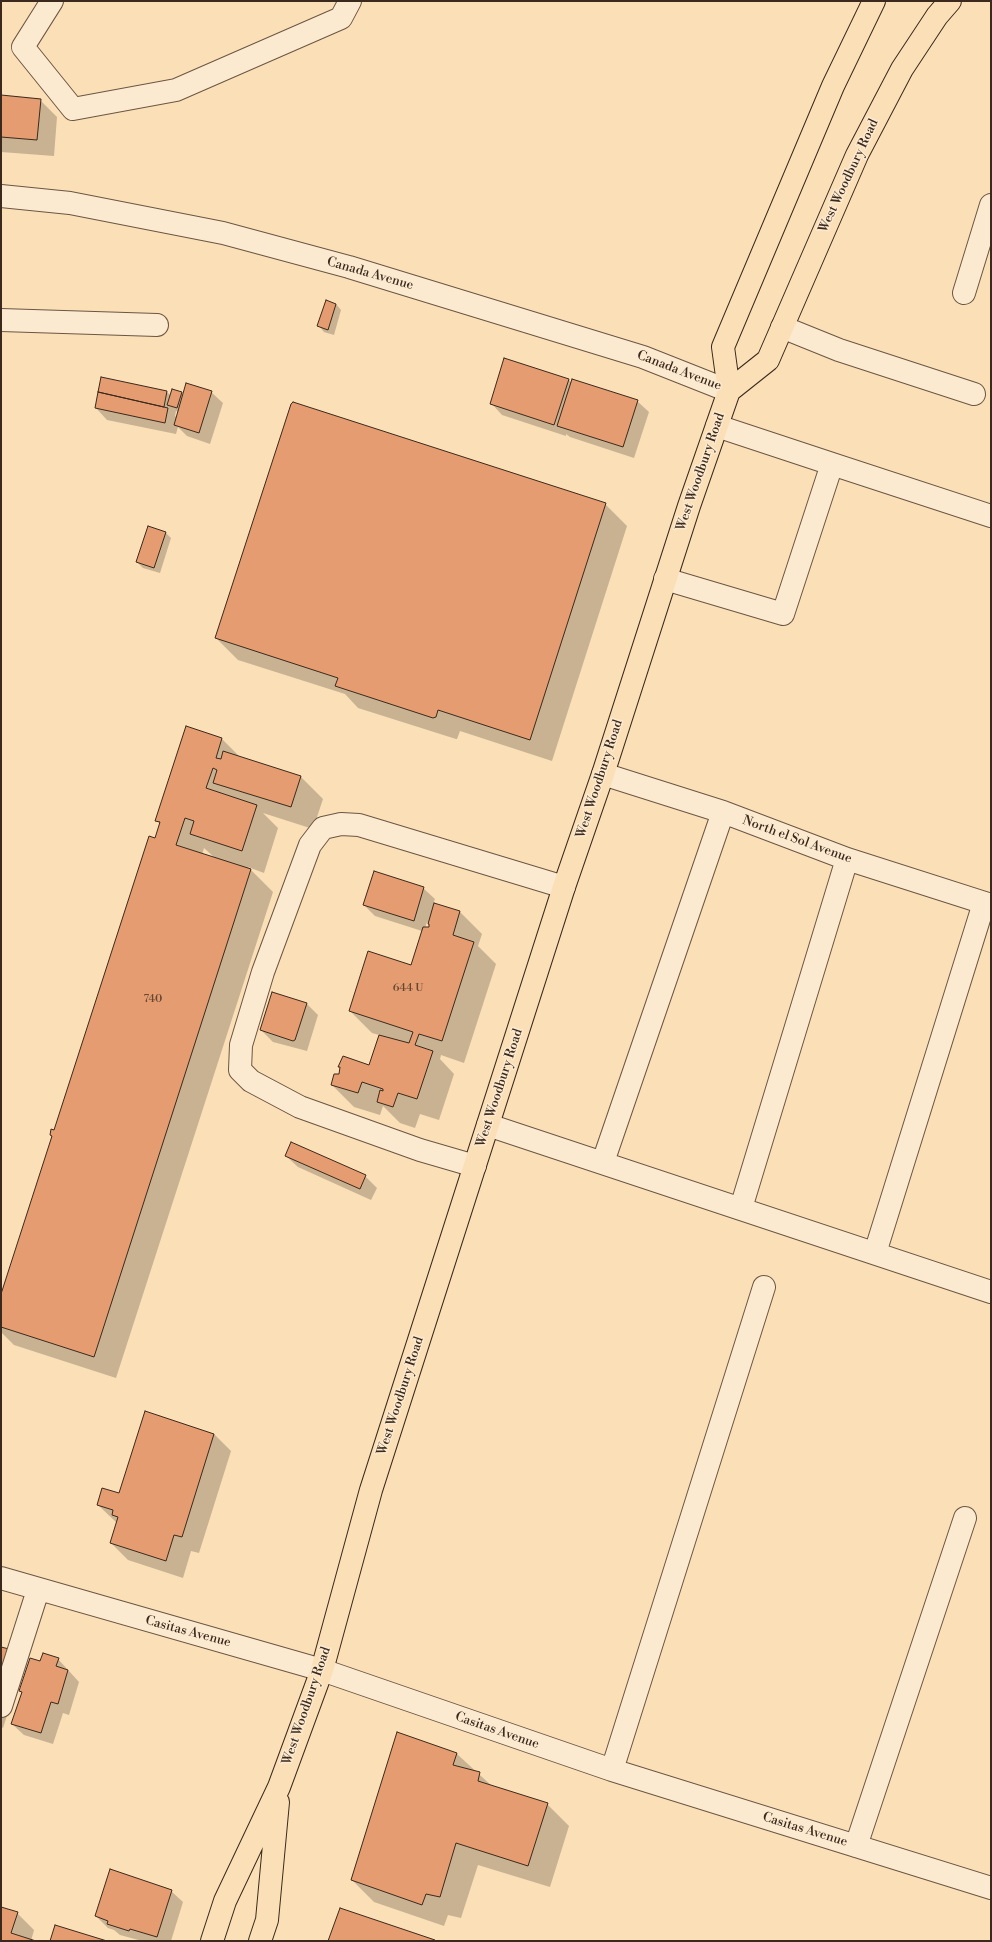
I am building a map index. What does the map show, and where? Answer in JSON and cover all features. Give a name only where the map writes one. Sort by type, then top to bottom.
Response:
[{"type":"main road","name":"West Woodbury Road","points":[[212,1941],[225,1901],[279,1787],[322,1670],[371,1490],[564,888],[603,774],[665,579],[729,391],[723,347],[833,86],[874,1]]},
{"type":"main road","name":"West Woodbury Road","points":[[729,391],[768,360],[857,155],[902,69],[950,1]]},
{"type":"main road","name":"West Woodbury Road","points":[[260,1941],[267,1920],[279,1787]]},
{"type":"street","points":[[52,1],[23,47],[73,109],[176,90],[341,18],[350,1]]},
{"type":"street","name":"Canada Avenue","points":[[1,196],[70,203],[231,235],[349,267],[643,357],[729,391]]},
{"type":"street","points":[[964,293],[991,205]]},
{"type":"street","points":[[1,320],[157,324]]},
{"type":"street","points":[[782,327],[840,350],[974,394]]},
{"type":"street","points":[[717,426],[991,516]]},
{"type":"street","points":[[665,579],[783,614],[832,464]]},
{"type":"street","name":"North el Sol Avenue","points":[[603,774],[723,812],[847,859],[988,904]]},
{"type":"street","points":[[603,1162],[723,812]]},
{"type":"street","points":[[475,1166],[420,1150],[300,1107],[251,1081],[240,1070],[241,1046],[260,980],[296,879],[310,845],[323,828],[341,824],[359,825],[564,888]]},
{"type":"street","points":[[741,1208],[847,859]]},
{"type":"street","points":[[875,1253],[988,904]]},
{"type":"street","points":[[488,1125],[991,1292]]},
{"type":"street","points":[[612,1770],[764,1287]]},
{"type":"street","points":[[856,1846],[965,1518]]},
{"type":"street","name":"Casitas Avenue","points":[[1,1578],[38,1590],[322,1670],[612,1770],[991,1888]]},
{"type":"street","points":[[1,1706],[38,1590]]},
{"type":"building","points":[[1,95],[41,99],[37,140],[1,137]]},
{"type":"building","points":[[326,300],[336,304],[328,330],[317,326]]},
{"type":"building","points":[[504,358],[569,379],[554,425],[490,404]]},
{"type":"building","points":[[101,377],[167,391],[164,407],[98,392]]},
{"type":"building","points":[[572,379],[638,400],[623,447],[557,426]]},
{"type":"building","points":[[186,383],[212,391],[199,433],[174,425]]},
{"type":"building","points":[[172,389],[182,392],[177,408],[167,405]]},
{"type":"building","points":[[98,392],[168,408],[165,423],[95,408]]},
{"type":"building","points":[[293,402],[606,503],[530,740],[438,710],[436,717],[433,718],[335,686],[338,678],[215,638],[291,404]]},
{"type":"building","points":[[148,526],[166,532],[154,568],[136,562]]},
{"type":"building","points":[[186,726],[222,738],[216,758],[221,759],[223,751],[301,776],[291,807],[213,783],[217,770],[213,768],[206,788],[257,805],[242,851],[190,834],[194,821],[185,818],[176,845],[251,869],[94,1357],[1,1327],[1,1294],[52,1136],[50,1135],[51,1129],[54,1130],[149,836],[155,838],[160,822],[155,821]]},
{"type":"building","points":[[374,871],[424,887],[414,921],[363,905]]},
{"type":"building","points":[[434,903],[460,911],[453,935],[474,942],[442,1041],[419,1034],[415,1045],[433,1051],[417,1099],[398,1093],[393,1107],[377,1102],[380,1090],[383,1091],[383,1089],[362,1082],[358,1093],[331,1085],[334,1074],[339,1074],[340,1067],[338,1067],[343,1056],[369,1065],[379,1035],[409,1043],[413,1032],[349,1011],[368,951],[411,965],[423,927],[429,927],[428,924]]},
{"type":"building","points":[[272,992],[307,1003],[295,1040],[293,1041],[260,1030]]},
{"type":"building","points":[[291,1142],[366,1175],[360,1189],[285,1156]]},
{"type":"building","points":[[145,1411],[214,1434],[182,1537],[174,1535],[166,1561],[110,1543],[118,1517],[112,1515],[113,1510],[97,1505],[102,1488],[119,1493]]},
{"type":"building","points":[[1,1647],[13,1650],[1,1687]]},
{"type":"building","points":[[43,1653],[59,1658],[56,1666],[68,1670],[58,1704],[51,1702],[41,1733],[11,1724],[22,1692],[19,1691],[30,1658],[40,1661]]},
{"type":"building","points":[[397,1732],[457,1753],[453,1765],[480,1772],[478,1781],[548,1803],[528,1866],[456,1843],[440,1897],[426,1894],[422,1905],[351,1880]]},
{"type":"building","points":[[110,1869],[172,1890],[157,1937],[130,1929],[129,1931],[107,1924],[108,1921],[95,1916]]},
{"type":"building","points":[[1,1907],[18,1912],[11,1933],[36,1941],[1,1941]]},
{"type":"building","points":[[340,1908],[435,1940],[435,1941],[328,1941]]},
{"type":"building","points":[[55,1925],[107,1941],[50,1941]]}]
